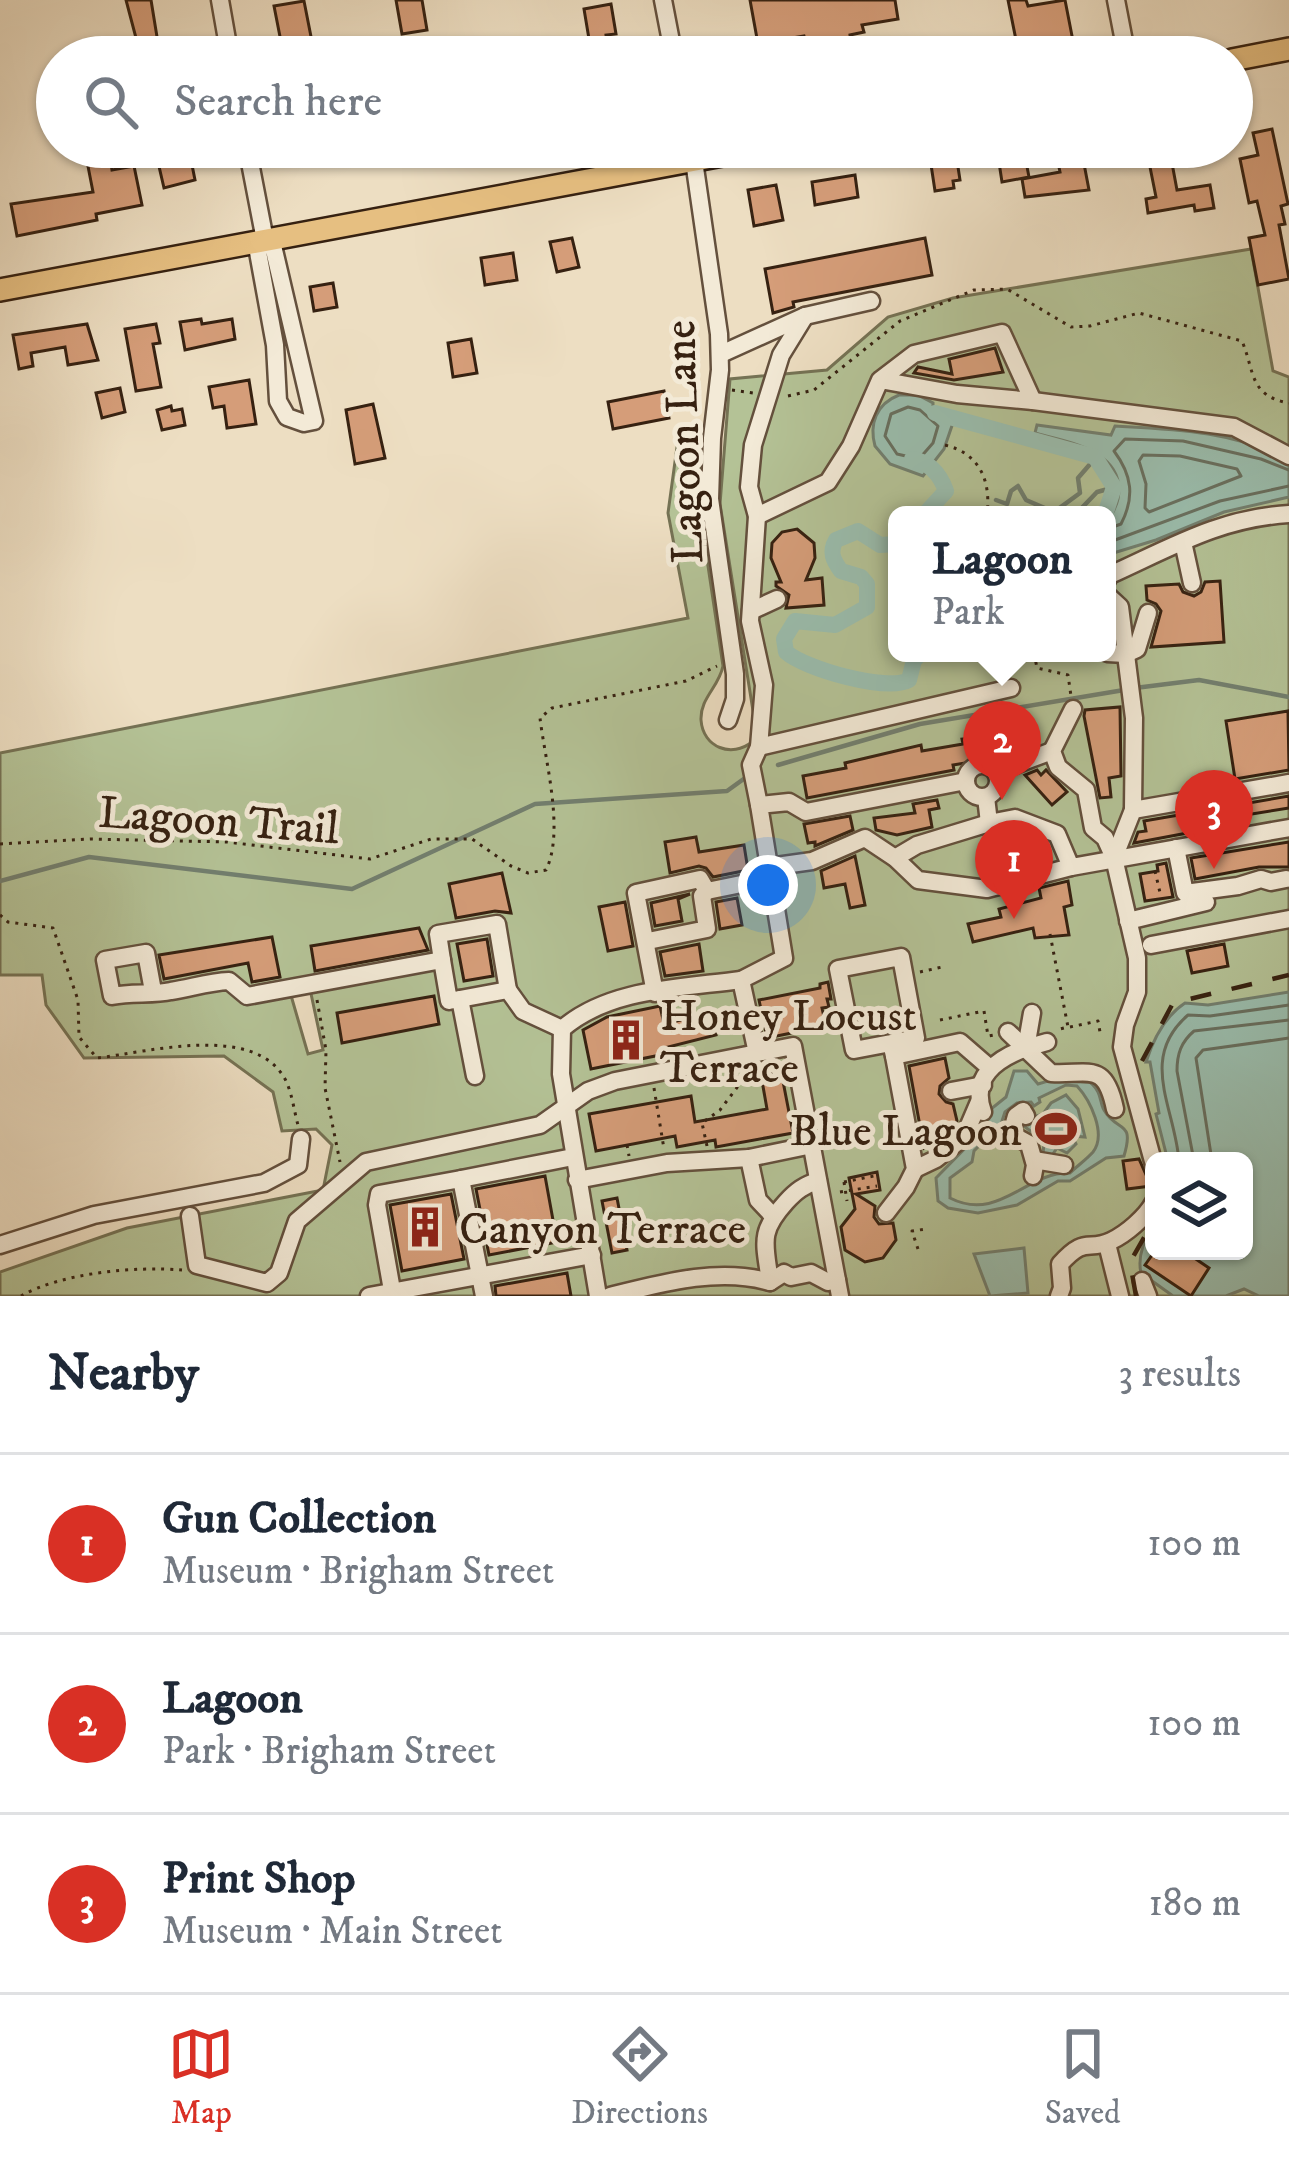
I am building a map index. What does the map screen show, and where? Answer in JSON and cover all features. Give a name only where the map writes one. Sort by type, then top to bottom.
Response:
[{"type":"main road","points":[[1253,56],[1289,49]]},
{"type":"main road","points":[[0,290],[623,168]]},
{"type":"street","points":[[220,0],[226,36]]},
{"type":"street","points":[[663,0],[670,36]]},
{"type":"street","points":[[1116,0],[1123,36]]},
{"type":"street","points":[[252,168],[265,240],[258,252],[278,306],[314,422],[295,422],[281,410],[278,306]]},
{"type":"street","name":"Lagoon Lane","points":[[695,168],[721,354],[710,500],[735,674],[735,699],[728,720]]},
{"type":"street","points":[[721,354],[805,316],[871,301]]},
{"type":"street","points":[[598,1296],[561,1074],[562,1029],[581,1013],[616,999],[741,980],[784,958],[751,765],[759,747],[764,685],[751,610],[758,516],[749,487],[752,445],[781,355],[805,316]]},
{"type":"street","points":[[758,516],[828,482],[880,380],[914,354],[1002,333],[1033,401]]},
{"type":"street","points":[[880,380],[1234,427],[1289,456]]},
{"type":"street","points":[[1116,572],[1246,516],[1289,514]]},
{"type":"street","points":[[1183,542],[1192,583]]},
{"type":"street","points":[[751,610],[777,599]]},
{"type":"street","points":[[1114,858],[1133,810],[1130,689],[1116,653],[1120,607],[1116,603]]},
{"type":"street","points":[[1116,653],[1137,650],[1148,613]]},
{"type":"street","points":[[759,747],[1011,688]]},
{"type":"street","points":[[995,772],[1052,751],[1073,709]]},
{"type":"street","points":[[1052,751],[1058,767],[1086,790],[1093,828],[1105,838],[1114,858],[1138,979],[1122,1047],[1150,1152]]},
{"type":"street","points":[[977,765],[987,765],[995,772],[997,787],[986,797],[972,794],[966,781],[977,765]]},
{"type":"street","points":[[759,805],[789,802],[806,812],[966,781]]},
{"type":"street","points":[[1133,810],[1289,783]]},
{"type":"street","points":[[986,797],[989,823]]},
{"type":"street","points":[[896,858],[917,845],[1016,818],[1058,834],[1071,867]]},
{"type":"street","points":[[648,941],[707,929],[702,896],[707,890],[812,861],[865,838],[918,880],[987,890],[1114,858],[1289,828]]},
{"type":"street","points":[[1176,848],[1185,893],[1286,879]]},
{"type":"street","points":[[655,993],[636,893],[700,879],[707,890]]},
{"type":"street","points":[[1128,921],[1206,902]]},
{"type":"street","points":[[1151,945],[1289,919]]},
{"type":"street","points":[[508,990],[449,1001],[438,934],[497,924],[508,990],[523,1011],[562,1029]]},
{"type":"street","points":[[893,1049],[916,1038],[901,957],[838,969],[854,1050],[893,1049],[960,1042],[984,1092]]},
{"type":"street","points":[[153,991],[174,992],[183,986],[229,980],[247,997],[442,960]]},
{"type":"street","points":[[741,980],[751,1054]]},
{"type":"street","points":[[460,999],[475,1076]]},
{"type":"street","points":[[1026,1048],[1032,1013]]},
{"type":"street","points":[[1008,1032],[1051,1072],[1089,1071],[1109,1077],[1116,1105]]},
{"type":"street","points":[[886,1213],[915,1169],[964,1137],[995,1061],[1047,1042]]},
{"type":"street","points":[[190,1216],[197,1265],[267,1283],[279,1273],[297,1221],[366,1162],[541,1125],[588,1091],[793,1046],[839,1288]]},
{"type":"street","points":[[893,1049],[915,1169]]},
{"type":"street","points":[[951,1091],[984,1092]]},
{"type":"street","points":[[1026,1116],[1023,1112],[1016,1115],[1005,1136],[1029,1144],[1034,1168],[1064,1165]]},
{"type":"street","points":[[0,1245],[94,1215],[264,1184],[298,1165],[301,1139]]},
{"type":"street","points":[[578,1180],[667,1162],[749,1158],[812,1145]]},
{"type":"street","points":[[392,1294],[376,1205],[379,1194],[573,1157]]},
{"type":"street","points":[[749,1158],[758,1200],[772,1216]]},
{"type":"street","points":[[461,1179],[484,1296]]},
{"type":"street","points":[[770,1282],[766,1226],[800,1189],[818,1181]]},
{"type":"street","points":[[1059,1296],[1063,1288],[1060,1264],[1075,1248],[1107,1244],[1145,1215]]},
{"type":"street","points":[[734,1296],[739,1276],[765,1238]]},
{"type":"street","points":[[1107,1244],[1120,1296]]},
{"type":"street","points":[[369,1296],[592,1255]]},
{"type":"street","points":[[610,1296],[654,1285],[739,1276],[770,1282],[784,1273],[790,1277],[811,1273],[839,1288]]},
{"type":"path","points":[[775,396],[814,390],[900,321],[974,290],[1007,290],[1072,327],[1139,313],[1242,341],[1254,385],[1274,400],[1289,404]]},
{"type":"path","points":[[719,388],[759,394]]},
{"type":"path","points":[[796,396],[796,408]]},
{"type":"path","points":[[945,446],[970,456],[987,478],[989,506]]},
{"type":"path","points":[[1035,662],[1036,668],[1068,675],[1070,682]]},
{"type":"path","name":"Lagoon Trail","points":[[0,844],[91,839],[227,842],[370,859],[431,839],[472,839],[511,866],[528,873],[546,870],[554,854],[554,824],[540,718],[552,708],[686,681],[717,666]]},
{"type":"path","points":[[1151,852],[1164,913]]},
{"type":"path","points":[[0,915],[8,922],[53,928],[78,1000],[79,1037],[97,1058],[228,1043],[270,1060],[286,1081],[301,1139]]},
{"type":"path","points":[[1050,934],[1068,1027]]},
{"type":"path","points":[[314,985],[326,1050],[325,1088],[340,1164]]},
{"type":"path","points":[[940,1020],[984,1011],[988,1036],[1008,1032]]},
{"type":"path","points":[[1047,1042],[1045,1032],[1098,1021],[1100,1032]]},
{"type":"path","points":[[710,1160],[703,1123],[720,1110],[748,1074],[751,1054]]},
{"type":"path","points":[[651,1074],[667,1162]]},
{"type":"path","points":[[847,1202],[844,1182],[874,1176]]},
{"type":"path","points":[[828,1218],[828,1203],[835,1194],[877,1186]]},
{"type":"path","points":[[918,1249],[912,1232],[926,1229]]},
{"type":"path","points":[[21,1296],[44,1283],[147,1268],[197,1272]]},
{"type":"shaded area","points":[[1251,249],[1273,371],[1289,377],[1289,1296],[0,1296],[0,1272],[127,1228],[323,1190],[332,1145],[316,1129],[282,1131],[273,1092],[224,1056],[84,1058],[46,1005],[42,975],[0,975],[0,753],[688,618],[668,513],[677,447],[699,444],[701,519],[723,666],[703,705],[701,720],[707,738],[720,748],[744,747],[752,742],[754,717],[720,504],[730,379],[827,370],[888,317],[953,298]],"holes":[[[310,989],[323,1050],[308,1054],[290,992]]]},
{"type":"water","points":[[899,395],[918,395],[933,403],[933,408],[956,414],[944,449],[923,476],[890,464],[875,446],[876,416]]},
{"type":"water","points":[[1037,425],[1111,435],[1115,426],[1204,433],[1248,443],[1289,461],[1289,497],[1224,512],[1116,552],[1118,483],[1113,470],[1092,451],[1035,433]]},
{"type":"water","points":[[1289,992],[1289,1296],[1259,1296],[1244,1289],[1226,1296],[1173,1296],[1141,1273],[1145,1243],[1145,1260],[1253,1260],[1253,1152],[1166,1152],[1150,1062],[1146,1062],[1156,1037],[1178,1008],[1185,1003],[1208,1005]]},
{"type":"water","points":[[1014,1071],[1027,1071],[1038,1084],[1071,1077],[1086,1080],[1098,1092],[1109,1117],[1126,1131],[1124,1156],[1106,1158],[1017,1205],[978,1213],[948,1208],[938,1201],[936,1178],[1006,1097]],"holes":[[[1066,1085],[1077,1086],[1098,1127],[1097,1145],[1085,1160],[1070,1173],[1040,1180],[998,1201],[967,1204],[950,1198],[950,1178],[972,1162],[974,1151],[1001,1124],[1005,1112],[1017,1103],[1034,1106],[1039,1098]]]},
{"type":"water","name":"Blue Lagoon","points":[[1066,1095],[1078,1109],[1085,1137],[1072,1136],[1076,1144],[1067,1153],[1057,1148],[1049,1160],[1043,1156],[1044,1141],[1025,1127],[1024,1120],[1043,1114]]},
{"type":"water","points":[[1024,1248],[1028,1293],[990,1296],[974,1254]]},
{"type":"building","points":[[126,0],[151,0],[157,36],[135,36]]},
{"type":"building","points":[[396,0],[422,0],[427,30],[402,34]]},
{"type":"building","points":[[750,0],[895,0],[898,19],[862,25],[864,32],[850,36],[757,36]]},
{"type":"building","points":[[1008,0],[1026,0],[1028,6],[1065,0],[1072,36],[1015,36]]},
{"type":"building","points":[[304,1],[311,36],[280,36],[274,6]]},
{"type":"building","points":[[611,4],[616,34],[588,36],[584,9]]},
{"type":"building","points":[[1272,129],[1288,204],[1281,206],[1285,224],[1279,225],[1289,279],[1258,285],[1249,238],[1265,235],[1257,201],[1249,203],[1242,168],[1253,168],[1253,156],[1258,155],[1253,133]]},
{"type":"building","points":[[88,168],[134,168],[142,205],[96,214],[97,220],[17,236],[11,204],[93,192]]},
{"type":"building","points":[[159,168],[193,168],[195,180],[164,188]]},
{"type":"building","points":[[932,168],[958,168],[960,180],[953,181],[954,188],[935,191]]},
{"type":"building","points":[[1000,168],[1027,168],[1029,177],[1002,182]]},
{"type":"building","points":[[1059,168],[1085,168],[1089,190],[1025,197],[1022,179],[1060,172]]},
{"type":"building","points":[[1150,168],[1173,168],[1177,190],[1210,185],[1214,208],[1195,211],[1194,205],[1148,213],[1146,199],[1156,197]]},
{"type":"building","points":[[855,175],[858,197],[815,205],[812,182]]},
{"type":"building","points":[[776,185],[783,220],[754,226],[748,190]]},
{"type":"building","points":[[572,238],[579,267],[557,272],[550,242]]},
{"type":"building","points":[[925,238],[932,275],[793,302],[794,307],[773,313],[765,269]]},
{"type":"building","points":[[513,253],[517,280],[485,285],[481,258]]},
{"type":"building","points":[[333,283],[337,307],[314,311],[310,287]]},
{"type":"building","points":[[201,319],[202,324],[232,319],[235,339],[185,350],[180,322]]},
{"type":"building","points":[[87,324],[98,360],[68,365],[65,347],[31,353],[33,366],[19,369],[13,335]]},
{"type":"building","points":[[156,324],[160,343],[153,344],[161,387],[136,391],[125,329]]},
{"type":"building","points":[[471,339],[477,373],[453,377],[448,343]]},
{"type":"building","points":[[995,348],[1003,372],[954,380],[914,373],[918,367],[952,374],[949,359]]},
{"type":"building","points":[[249,380],[256,424],[227,428],[224,406],[213,408],[209,387]]},
{"type":"building","points":[[120,388],[125,412],[102,418],[96,393]]},
{"type":"building","points":[[664,391],[669,418],[613,429],[608,402]]},
{"type":"building","points":[[373,404],[385,458],[355,464],[346,410]]},
{"type":"building","points":[[171,406],[172,411],[182,409],[185,425],[162,430],[157,410]]},
{"type":"building","points":[[797,529],[814,543],[815,558],[806,580],[822,578],[824,605],[786,608],[789,595],[776,586],[781,582],[771,558],[772,543],[782,532]]},
{"type":"building","points":[[1220,581],[1224,642],[1151,647],[1161,611],[1147,600],[1146,586],[1179,584],[1183,592],[1194,596],[1205,582]]},
{"type":"building","points":[[1120,707],[1121,776],[1109,778],[1111,797],[1100,798],[1085,710]]},
{"type":"building","points":[[1288,711],[1289,770],[1235,779],[1226,721]]},
{"type":"building","points":[[1008,735],[1012,752],[996,758],[807,798],[803,776],[921,745],[922,751],[963,744],[962,739]]},
{"type":"building","points":[[1037,770],[1041,775],[1046,770],[1067,792],[1052,805],[1025,775]]},
{"type":"building","points":[[1289,796],[1289,808],[1202,822],[1204,829],[1198,831],[1134,843],[1138,832],[1146,831],[1144,821]]},
{"type":"building","points":[[937,800],[939,808],[929,810],[932,827],[897,835],[876,830],[874,818],[915,813],[913,804]]},
{"type":"building","points":[[850,816],[853,830],[815,846],[815,842],[808,843],[804,824]]},
{"type":"building","points":[[696,837],[699,852],[744,845],[748,870],[713,877],[699,866],[670,873],[665,842]]},
{"type":"building","points":[[1289,842],[1289,867],[1259,867],[1195,879],[1191,858]]},
{"type":"building","points":[[855,856],[865,905],[850,908],[845,884],[824,888],[821,871]]},
{"type":"building","points":[[1166,863],[1173,897],[1145,901],[1140,874],[1158,871],[1157,865]]},
{"type":"building","points":[[502,873],[511,913],[456,918],[449,884]]},
{"type":"building","points":[[1068,881],[1072,905],[1064,907],[1069,935],[1035,938],[1033,928],[973,942],[968,924],[1001,917],[999,909],[1041,898],[1039,888]]},
{"type":"building","points":[[690,894],[678,899],[682,921],[655,926],[651,903]]},
{"type":"building","points":[[737,898],[742,925],[720,929],[716,902]]},
{"type":"building","points":[[625,902],[633,946],[608,951],[599,907]]},
{"type":"building","points":[[419,928],[428,950],[315,971],[311,946]]},
{"type":"building","points":[[272,937],[280,977],[252,982],[248,963],[164,979],[159,955]]},
{"type":"building","points":[[487,939],[493,976],[464,981],[457,944]]},
{"type":"building","points":[[699,944],[703,971],[665,976],[660,952]]},
{"type":"building","points":[[1224,944],[1228,966],[1192,973],[1187,951]]},
{"type":"building","points":[[828,982],[831,999],[827,999],[829,1007],[822,1008],[826,1026],[767,1038],[759,1000],[820,988]]},
{"type":"building","points":[[434,996],[439,1024],[342,1043],[337,1013]]},
{"type":"building","name":"Honey Locust Terrace","points":[[660,1006],[664,1024],[711,1013],[716,1035],[668,1047],[670,1053],[591,1069],[583,1030],[607,1017]]},
{"type":"building","points":[[945,1058],[949,1078],[939,1094],[953,1104],[957,1121],[954,1129],[924,1148],[909,1066]]},
{"type":"building","points":[[781,1071],[793,1133],[716,1147],[715,1140],[677,1147],[675,1136],[596,1151],[589,1114],[691,1096],[695,1122],[767,1109],[761,1075]]},
{"type":"building","points":[[1139,1159],[1145,1187],[1127,1189],[1123,1161]]},
{"type":"building","points":[[877,1172],[880,1190],[856,1194],[875,1206],[879,1224],[893,1223],[896,1240],[883,1258],[865,1262],[845,1250],[841,1227],[855,1209],[849,1178]]},
{"type":"building","points":[[545,1176],[557,1242],[489,1255],[476,1189]]},
{"type":"building","name":"Canyon Terrace","points":[[451,1194],[464,1259],[402,1271],[390,1205]]},
{"type":"building","points":[[617,1198],[627,1250],[612,1253],[602,1201]]},
{"type":"building","points":[[1149,1260],[1197,1260],[1209,1268],[1191,1296],[1145,1265]]},
{"type":"building","points":[[567,1273],[571,1296],[496,1296],[495,1286]]},
{"type":"waterway","points":[[935,413],[1095,457],[1114,487],[1108,506]]},
{"type":"waterway","points":[[912,459],[941,479],[946,491],[932,506]]},
{"type":"waterway","points":[[1062,506],[1080,493],[1078,478],[1091,463]]},
{"type":"waterway","points":[[996,500],[1007,504],[1018,486],[1026,500],[1040,506]]},
{"type":"waterway","points":[[1084,506],[1097,492],[1119,486]]},
{"type":"waterway","points":[[888,545],[880,545],[858,531],[836,540],[834,560],[841,571],[867,584],[867,607],[835,625],[795,621],[784,639],[786,652],[827,671],[883,683],[909,680],[914,662]]},
{"type":"waterway","points":[[1135,688],[1199,680],[1289,697]]},
{"type":"waterway","points":[[778,765],[920,724],[1124,690]]},
{"type":"waterway","points":[[0,881],[89,857],[352,889],[535,804],[727,791],[745,778]]},
{"type":"railway","points":[[1142,1061],[1173,1003],[1289,975]]},
{"type":"railway","points":[[1136,1296],[1130,1262],[1145,1236]]},
{"type":"place","name":"Lagoon","points":[[1002,800]]},
{"type":"place","name":"Print Shop","points":[[1214,869]]},
{"type":"place","name":"Gun Collection","points":[[1014,919]]},
{"type":"place","name":"Honey Locust Terrace","points":[[626,1040]]},
{"type":"place","name":"Blue Lagoon","points":[[1056,1129]]},
{"type":"place","name":"Canyon Terrace","points":[[425,1227]]}]
